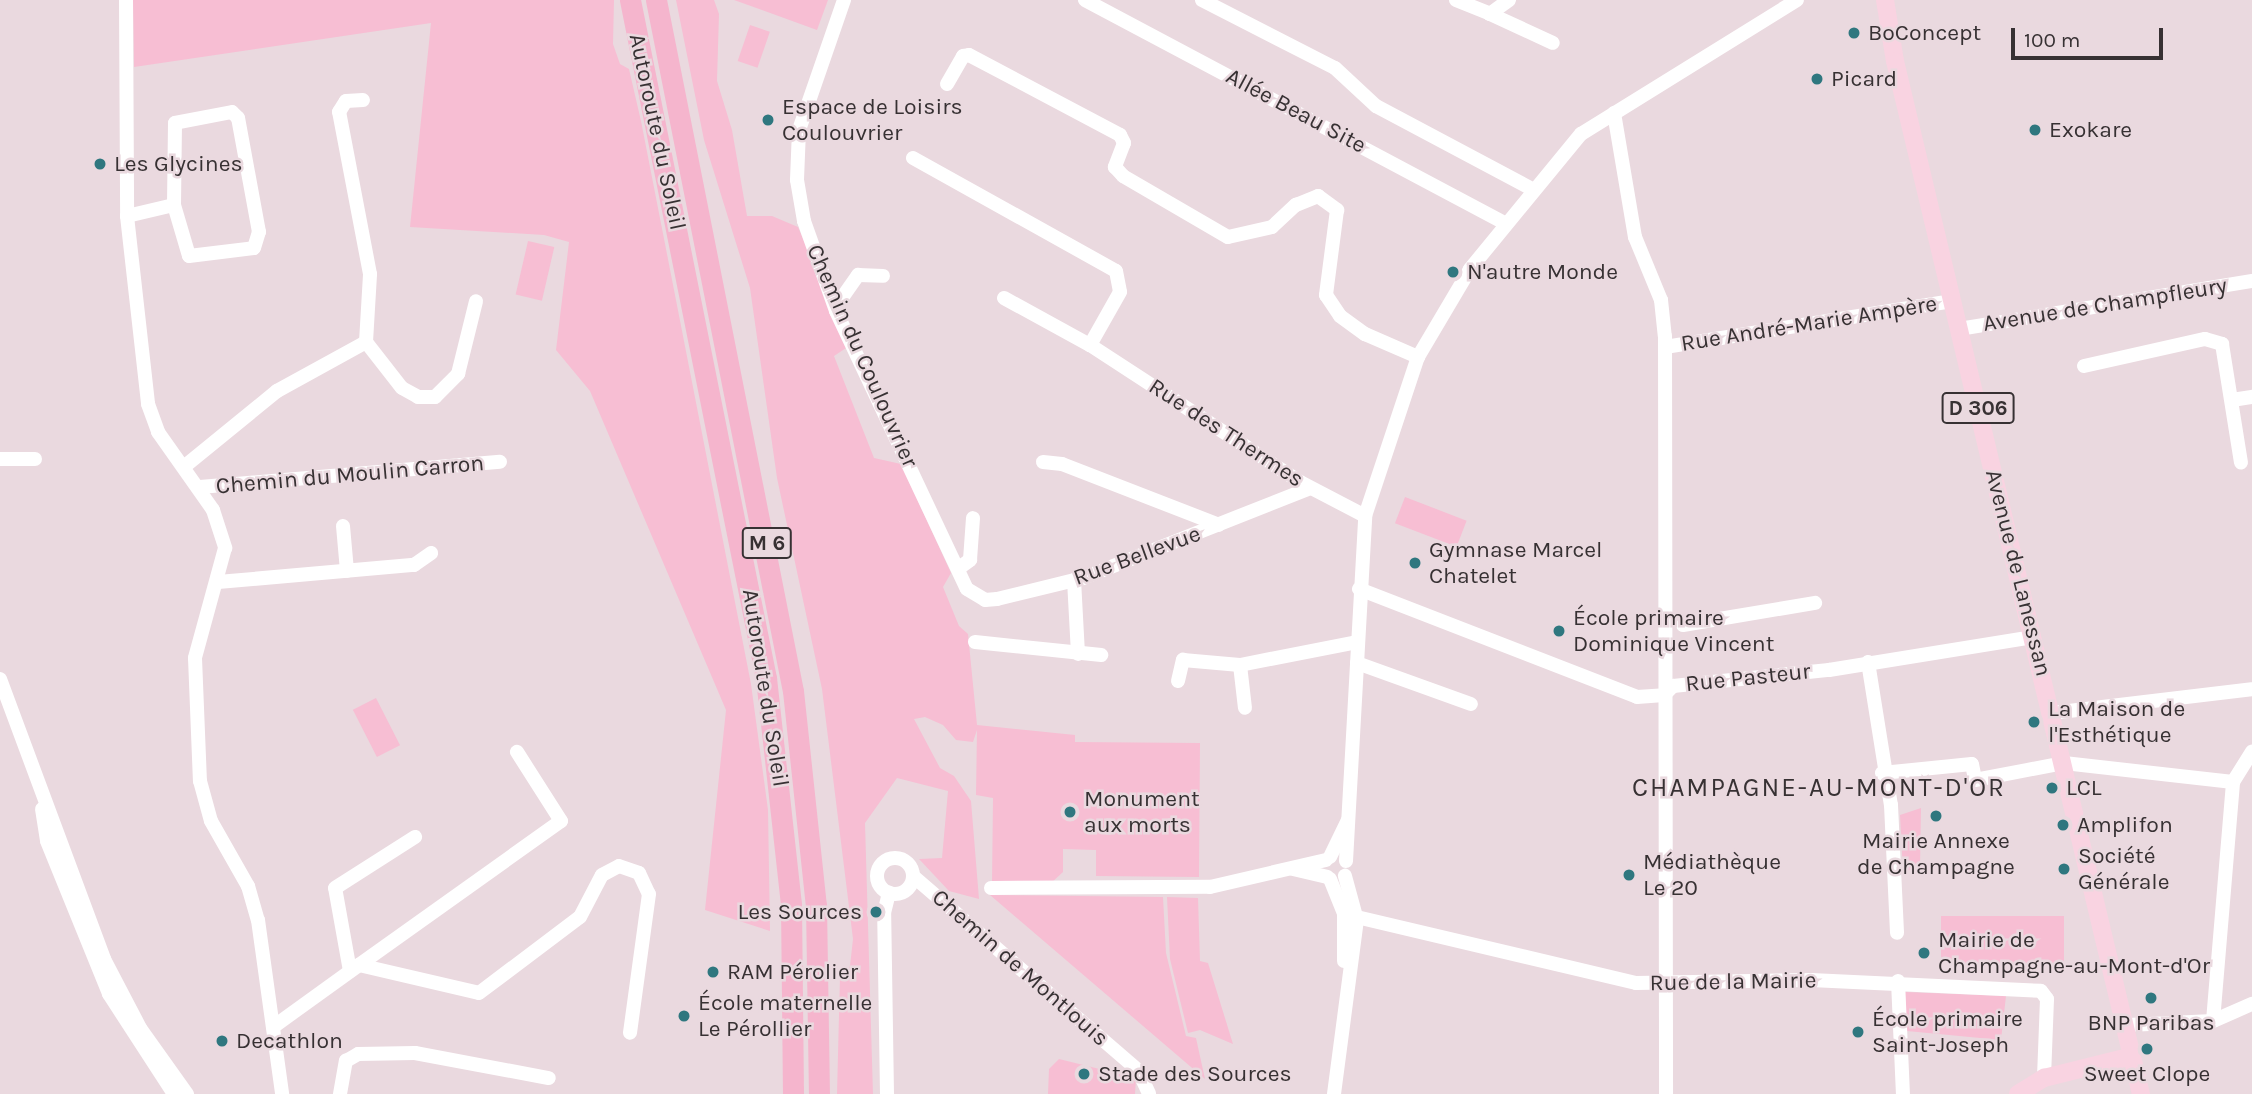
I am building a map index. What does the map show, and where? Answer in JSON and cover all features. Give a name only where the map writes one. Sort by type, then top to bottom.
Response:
[{"type":"highway","name":"Autoroute du Soleil","points":[[630,0],[766,678],[790,892],[793,1094]]},
{"type":"highway","name":"Autoroute du Soleil","points":[[656,0],[793,691],[816,905],[819,1094]]},
{"type":"main road","name":"D 306","points":[[1878,0],[1894,52]]},
{"type":"main road","name":"D 306","points":[[1885,0],[1894,52]]},
{"type":"main road","name":"Avenue de Lanessan","points":[[1894,52],[2127,1025],[2141,1094]]},
{"type":"main road","points":[[2022,1092],[2044,1078],[2133,1056]]},
{"type":"street","name":"Chemin du Moulin Carron","points":[[126,0],[127,216],[148,404],[158,432],[200,487],[223,537],[218,582],[194,668],[200,781],[211,821],[248,886],[282,1094]]},
{"type":"street","name":"Chemin du Coulouvrier","points":[[844,0],[807,96],[796,146],[804,222],[837,304],[964,584]]},
{"type":"street","name":"Allée Beau Site","points":[[1085,0],[1506,224]]},
{"type":"street","points":[[1202,0],[1335,68],[1376,106],[1532,189]]},
{"type":"street","points":[[1457,0],[1553,43]]},
{"type":"street","points":[[1490,13],[1509,0]]},
{"type":"street","points":[[1334,877],[1346,861],[1352,813],[1359,589],[1365,516],[1418,357],[1470,269],[1532,189],[1581,134],[1801,2]]},
{"type":"street","points":[[947,84],[963,56],[970,55],[1120,135],[1124,143],[1115,167],[1122,176],[1228,237],[1272,227],[1296,205],[1318,196],[1337,210],[1326,295],[1340,316],[1365,334],[1418,357]]},
{"type":"street","points":[[363,100],[346,101],[339,112],[370,274],[366,342]]},
{"type":"street","points":[[232,112],[238,118],[259,232],[254,248],[190,256],[174,205],[175,123],[232,112]]},
{"type":"street","points":[[1614,113],[1634,237],[1661,300],[1665,347],[1666,1094]]},
{"type":"street","points":[[912,158],[1116,271],[1120,292],[1090,345]]},
{"type":"street","points":[[127,216],[174,205]]},
{"type":"street","points":[[837,304],[859,275],[883,276]]},
{"type":"street","name":"Avenue de Champfleury","points":[[1959,329],[2252,281]]},
{"type":"street","name":"Rue des Thermes","points":[[1004,298],[1090,345],[1310,488],[1365,516]]},
{"type":"street","points":[[366,342],[378,350],[402,388],[418,397],[435,397],[458,374],[476,301]]},
{"type":"street","name":"Rue André-Marie Ampère","points":[[1665,347],[1952,301]]},
{"type":"street","points":[[2084,366],[2205,339],[2222,344],[2241,462]]},
{"type":"street","points":[[185,466],[277,391],[366,342]]},
{"type":"street","points":[[2232,400],[2252,397]]},
{"type":"street","points":[[0,459],[35,459]]},
{"type":"street","name":"Chemin du Moulin Carron","points":[[200,487],[500,462]]},
{"type":"street","points":[[1043,462],[1062,464],[1219,525]]},
{"type":"street","name":"Rue Bellevue","points":[[964,584],[985,600],[1074,580],[1310,488]]},
{"type":"street","points":[[959,568],[970,560],[973,518]]},
{"type":"street","points":[[344,526],[347,571]]},
{"type":"street","points":[[218,582],[414,565],[431,553]]},
{"type":"street","points":[[1074,580],[1078,654]]},
{"type":"street","name":"Rue Pasteur","points":[[1359,589],[1637,697],[1664,695],[1673,686],[1868,662],[2033,636]]},
{"type":"street","points":[[1683,625],[1815,603]]},
{"type":"street","points":[[975,642],[1101,655]]},
{"type":"street","points":[[1178,681],[1183,660],[1240,665],[1357,642]]},
{"type":"street","points":[[1868,662],[1882,773],[1891,805],[1897,933]]},
{"type":"street","points":[[1357,663],[1471,704]]},
{"type":"street","points":[[1240,665],[1245,708]]},
{"type":"street","points":[[0,679],[120,1016],[174,1094]]},
{"type":"street","points":[[2052,713],[2252,689]]},
{"type":"street","points":[[273,1027],[561,821],[517,751]]},
{"type":"street","points":[[2213,1021],[2233,782],[2252,751]]},
{"type":"street","points":[[1882,773],[1972,764],[1975,780],[2064,763],[2233,782]]},
{"type":"street","points":[[1334,1094],[1348,994],[1350,917],[1328,858],[1352,813]]},
{"type":"street","points":[[355,968],[335,888],[415,837]]},
{"type":"street","points":[[899,858],[913,876],[905,891],[889,893],[877,880],[882,863],[899,858]]},
{"type":"street","points":[[991,888],[1210,887],[1328,858],[1346,861]]},
{"type":"street","points":[[355,968],[479,993],[580,917],[603,875],[620,866],[634,869],[646,880],[649,894],[630,1033]]},
{"type":"street","points":[[1285,868],[1334,877]]},
{"type":"street","name":"Chemin de Montlouis","points":[[913,876],[1138,1070],[1149,1094]]},
{"type":"street","points":[[887,1094],[884,913],[889,893]]},
{"type":"street","name":"Rue de la Mairie","points":[[1350,917],[1636,983],[1667,985],[1732,979],[1898,983],[2045,994],[2044,1078]]},
{"type":"street","points":[[99,961],[140,1028],[187,1094]]},
{"type":"street","points":[[1898,983],[1903,1094]]},
{"type":"street","points":[[2127,1025],[2213,1021],[2252,1004]]},
{"type":"street","points":[[340,1094],[346,1061],[358,1054],[415,1053],[549,1079]]},
{"type":"shaded area","points":[[133,0],[614,0],[613,44],[620,64],[629,69],[641,121],[751,684],[768,810],[770,931],[705,910],[726,710],[590,391],[556,350],[569,242],[544,235],[410,227],[431,23],[134,67]]},
{"type":"shaded area","points":[[676,0],[714,0],[719,14],[717,81],[732,130],[747,216],[772,216],[798,227],[849,346],[834,356],[874,458],[901,464],[951,573],[943,587],[959,626],[968,634],[977,725],[1075,735],[1075,742],[1200,743],[1199,877],[1096,876],[1096,850],[1063,849],[1063,872],[1050,884],[992,883],[993,798],[976,795],[977,730],[973,742],[956,740],[943,725],[925,717],[914,719],[940,768],[954,776],[971,801],[979,899],[949,891],[919,859],[942,858],[948,791],[897,778],[865,823],[873,1094],[837,1094],[840,976],[850,966],[853,939],[822,689],[777,478],[750,288],[704,140]]},
{"type":"shaded area","points":[[734,0],[828,0],[817,30]]},
{"type":"shaded area","points":[[750,25],[770,32],[757,68],[738,61]]},
{"type":"shaded area","points":[[528,241],[554,247],[542,301],[516,295]]},
{"type":"shaded area","points":[[1405,497],[1467,521],[1457,547],[1395,523]]},
{"type":"shaded area","points":[[376,698],[400,745],[377,757],[353,710]]},
{"type":"shaded area","points":[[1921,808],[1920,869],[1903,871],[1900,815]]},
{"type":"shaded area","points":[[990,895],[1163,897],[1166,953],[1186,1036],[1196,1038],[1205,1079]]},
{"type":"shaded area","points":[[1167,897],[1198,898],[1200,961],[1208,963],[1233,1044],[1200,1030],[1188,1033],[1170,959]]},
{"type":"shaded area","points":[[1941,916],[2064,916],[2064,963],[1941,963]]},
{"type":"shaded area","points":[[1905,992],[2006,996],[2001,1040],[1907,1031]]},
{"type":"shaded area","name":"Stade des Sources","points":[[1059,1059],[1136,1078],[1135,1094],[1048,1094],[1049,1069]]},
{"type":"place","name":"BoConcept","points":[[1854,33]]},
{"type":"place","name":"Picard","points":[[1817,79]]},
{"type":"place","name":"Espace de Loisirs Coulouvrier","points":[[768,120]]},
{"type":"place","name":"Exokare","points":[[2035,130]]},
{"type":"place","name":"Les Glycines","points":[[100,164]]},
{"type":"place","name":"N'autre Monde","points":[[1453,272]]},
{"type":"place","name":"Gymnase Marcel Chatelet","points":[[1415,563]]},
{"type":"place","name":"École primaire Dominique Vincent","points":[[1559,631]]},
{"type":"place","name":"La Maison de l'Esthétique","points":[[2034,722]]},
{"type":"place","name":"LCL","points":[[2052,788]]},
{"type":"place","name":"Monument aux morts","points":[[1070,812]]},
{"type":"place","name":"Mairie Annexe de Champagne","points":[[1936,816]]},
{"type":"place","name":"Amplifon","points":[[2063,825]]},
{"type":"place","name":"Société Générale","points":[[2064,869]]},
{"type":"place","name":"Médiathèque Le 20","points":[[1629,875]]},
{"type":"place","name":"Les Sources","points":[[876,912]]},
{"type":"place","name":"Mairie de Champagne-au-Mont-d'Or","points":[[1924,953]]},
{"type":"place","name":"RAM Pérolier","points":[[713,972]]},
{"type":"place","name":"BNP Paribas","points":[[2151,998]]},
{"type":"place","name":"École maternelle Le Pérollier","points":[[684,1016]]},
{"type":"place","name":"École primaire Saint-Joseph","points":[[1858,1032]]},
{"type":"place","name":"Decathlon","points":[[222,1041]]},
{"type":"place","name":"Sweet Clope","points":[[2147,1049]]},
{"type":"place","name":"Stade des Sources","points":[[1084,1074]]},
{"type":"district","name":"CHAMPAGNE-AU-MONT-D'OR","points":[[1819,788]]}]
